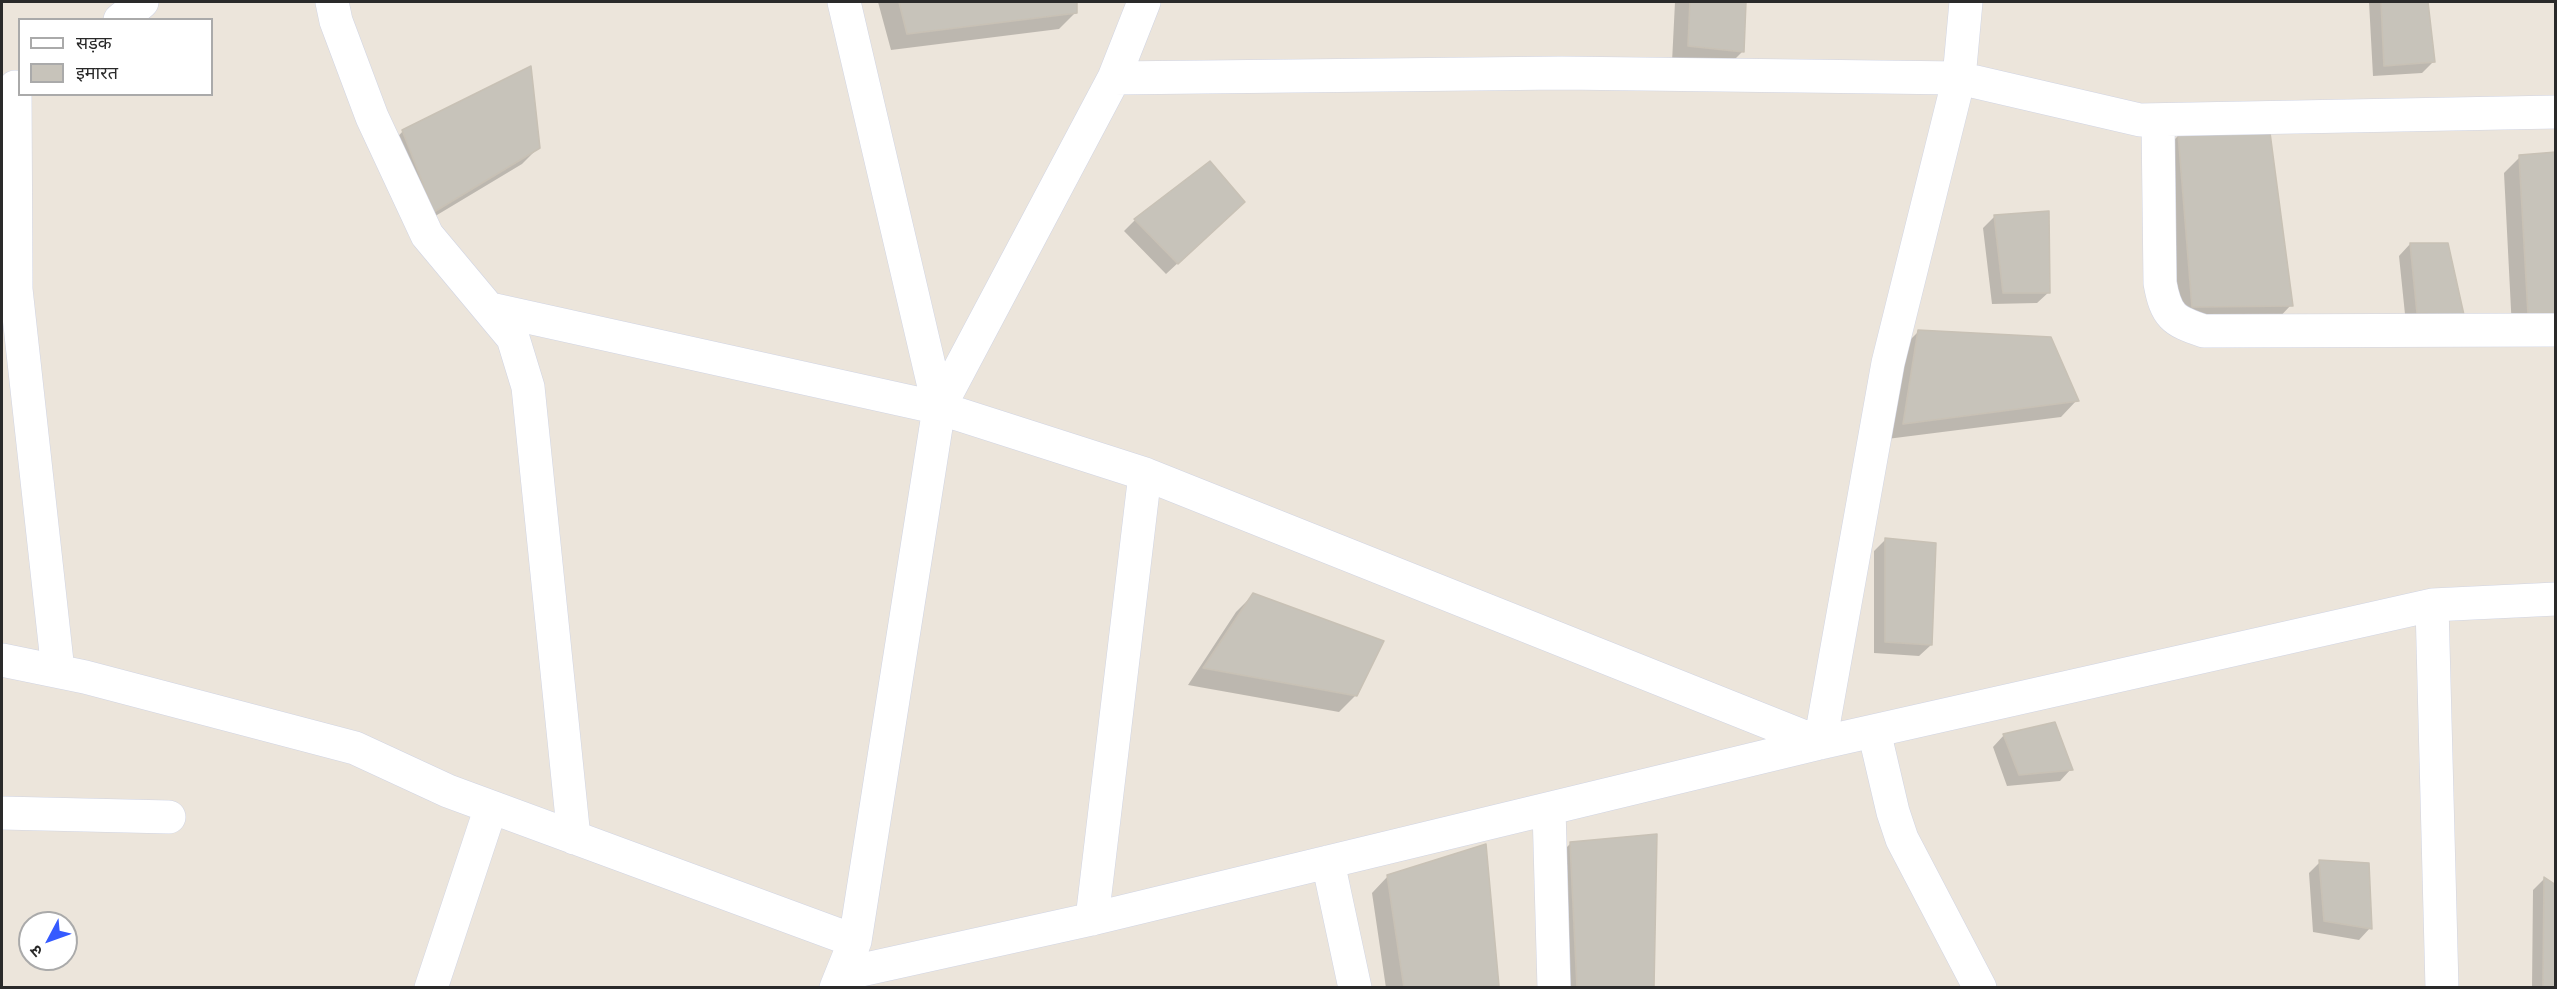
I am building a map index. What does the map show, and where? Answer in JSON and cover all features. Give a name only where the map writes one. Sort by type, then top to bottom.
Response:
[{"type":"street","points":[[122,18],[142,2]]},
{"type":"street","points":[[332,2],[336,21],[372,117],[426,235],[491,309],[513,338],[528,387],[574,838]]},
{"type":"street","points":[[844,2],[939,408]]},
{"type":"street","points":[[840,981],[855,941],[939,408],[1114,78],[1144,2]]},
{"type":"street","points":[[1820,743],[1888,363],[1959,78],[1966,2]]},
{"type":"street","points":[[1114,78],[1562,73],[1959,78],[2140,120],[2556,112]]},
{"type":"street","points":[[12,88],[16,289],[58,671]]},
{"type":"street","points":[[2158,120],[2160,283],[2165,306],[2178,322],[2204,331],[2556,330]]},
{"type":"street","points":[[491,309],[939,408],[1145,474],[1820,743]]},
{"type":"street","points":[[1092,919],[1145,474]]},
{"type":"street","points":[[840,981],[1820,743],[2432,605],[2556,598]]},
{"type":"street","points":[[2432,605],[2442,987]]},
{"type":"street","points":[[2,660],[58,671],[355,748],[448,791],[855,941]]},
{"type":"street","points":[[1874,731],[1893,812],[1902,839],[1980,987]]},
{"type":"street","points":[[431,987],[491,807]]},
{"type":"street","points":[[1549,808],[1554,987]]},
{"type":"street","points":[[2,813],[169,817]]},
{"type":"street","points":[[1328,862],[1355,987]]},
{"type":"building","points":[[899,2],[1077,2],[1077,13],[907,34]]},
{"type":"building","points":[[1690,2],[1746,2],[1744,52],[1688,46]]},
{"type":"building","points":[[2381,2],[2428,2],[2435,62],[2384,66]]},
{"type":"building","points":[[531,66],[540,148],[434,212],[402,130]]},
{"type":"building","points":[[2269,125],[2293,306],[2192,307],[2178,133]]},
{"type":"building","points":[[2556,152],[2556,313],[2528,314],[2519,155]]},
{"type":"building","points":[[1210,161],[1245,202],[1178,264],[1134,219]]},
{"type":"building","points":[[2049,211],[2050,293],[2003,293],[1994,215]]},
{"type":"building","points":[[2410,243],[2448,243],[2464,315],[2417,313]]},
{"type":"building","points":[[1918,330],[2051,337],[2079,401],[1903,424]]},
{"type":"building","points":[[1885,538],[1936,543],[1932,645],[1885,642]]},
{"type":"building","points":[[1253,593],[1384,641],[1357,696],[1203,668]]},
{"type":"building","points":[[2055,722],[2073,770],[2019,775],[2003,734]]},
{"type":"building","points":[[1657,834],[1654,988],[1577,988],[1570,842]]},
{"type":"building","points":[[1486,844],[1499,986],[1404,988],[1387,875]]},
{"type":"building","points":[[2319,860],[2369,863],[2372,929],[2324,921]]},
{"type":"building","points":[[2544,877],[2556,885],[2556,988],[2543,988]]}]
